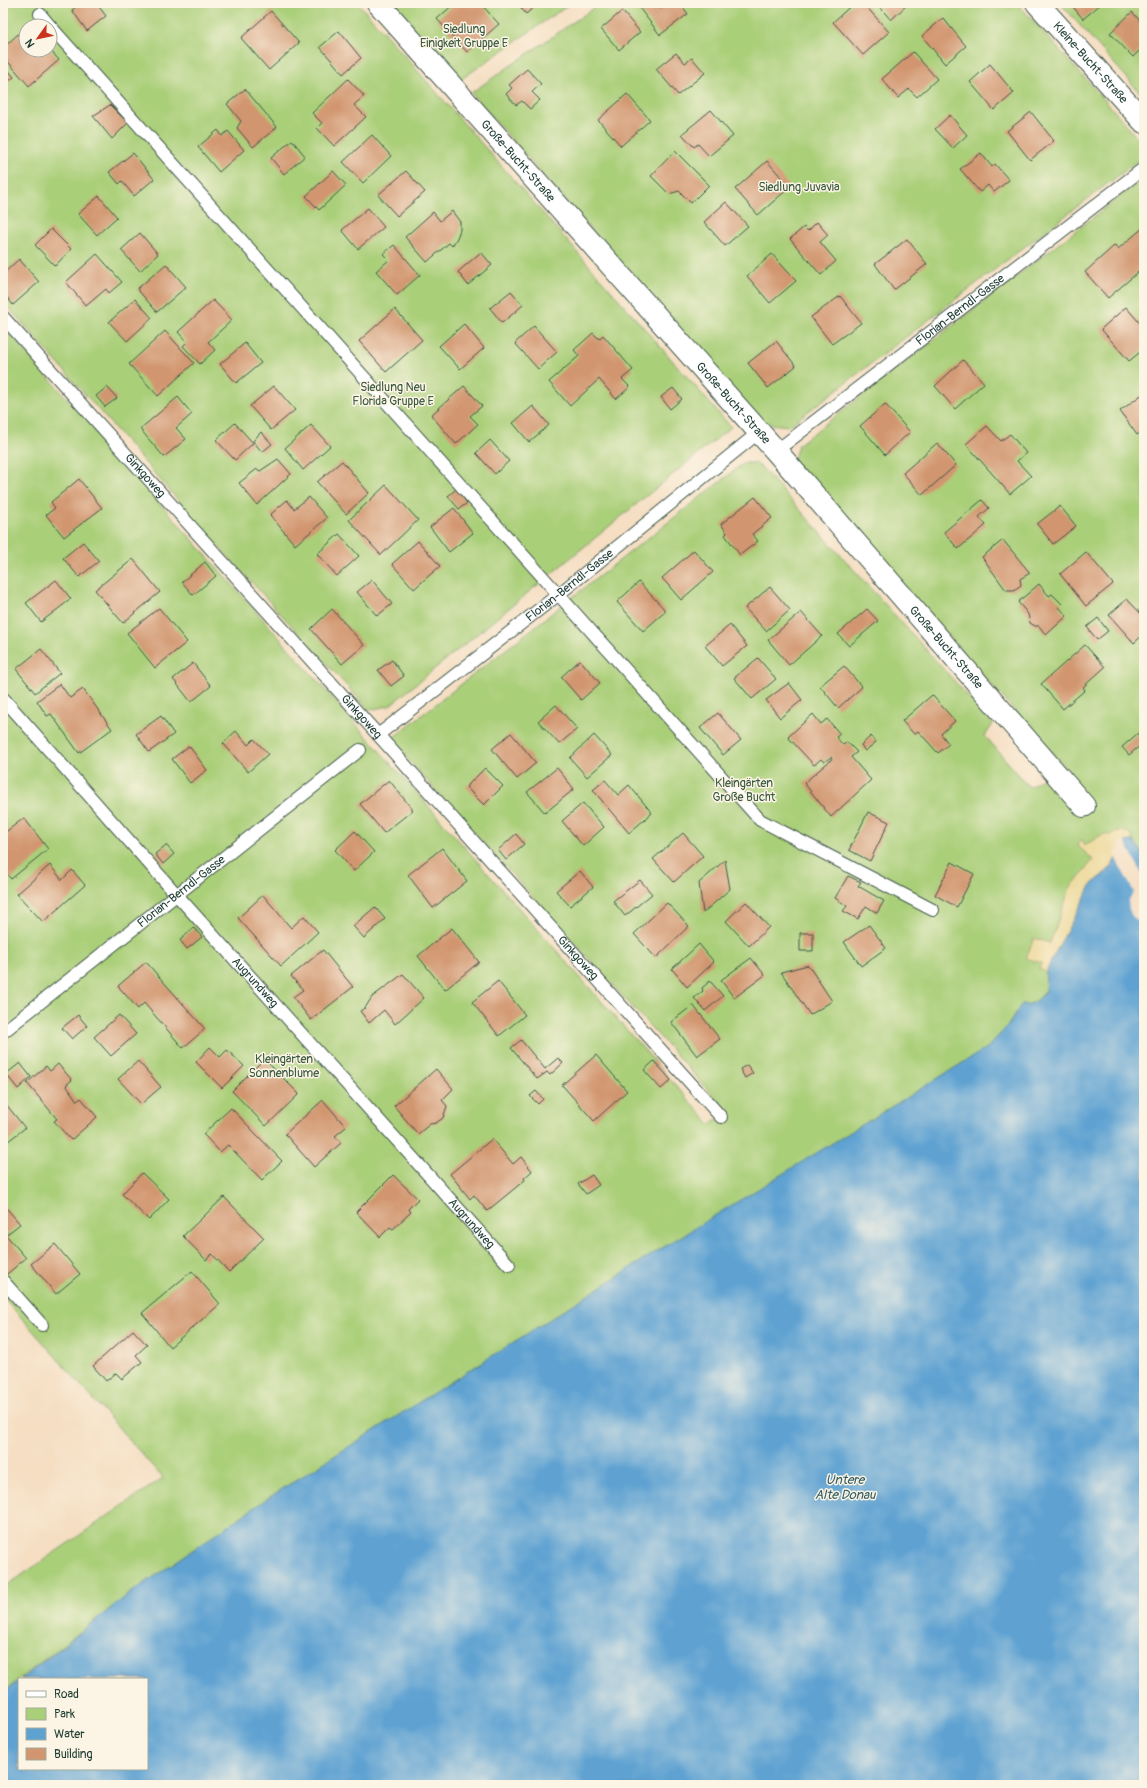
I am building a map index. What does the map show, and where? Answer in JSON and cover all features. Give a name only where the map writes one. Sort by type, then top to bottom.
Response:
[{"type":"street","name":"Große-Bucht-Straße","points":[[378,3],[758,433],[776,451],[1084,806]]},
{"type":"street","name":"Kleine-Bucht-Straße","points":[[1037,3],[1144,122]]},
{"type":"lane","points":[[40,14],[43,18]]},
{"type":"lane","points":[[58,35],[116,102],[559,594],[760,820],[933,910]]},
{"type":"lane","name":"Florian-Berndl-Gasse","points":[[776,451],[1144,168]]},
{"type":"lane","name":"Ginkgoweg","points":[[3,317],[721,1117]]},
{"type":"lane","name":"Florian-Berndl-Gasse","points":[[378,735],[559,594],[758,433]]},
{"type":"lane","name":"Augrundweg","points":[[3,698],[176,894],[509,1265]]},
{"type":"lane","name":"Florian-Berndl-Gasse","points":[[3,1032],[360,750]]},
{"type":"lane","points":[[3,1281],[42,1326]]},
{"type":"green space","name":"Siedlung Neu Florida Gruppe E","points":[[3,3],[358,3],[731,427],[389,706],[369,710],[220,548],[3,301]]},
{"type":"green space","name":"Siedlung Einigkeit Gruppe E","points":[[391,3],[571,3],[460,80]]},
{"type":"green space","name":"Siedlung Juvavia","points":[[601,3],[1017,3],[1125,123],[1144,147],[1144,156],[789,426],[761,423],[471,93]]},
{"type":"green space","points":[[1060,3],[1144,3],[1144,97]]},
{"type":"green space","points":[[1144,178],[1144,861],[1141,850],[1130,841],[1106,873],[1092,884],[1046,972],[1045,991],[1032,1003],[1026,1005],[1022,1004],[1007,1027],[987,1048],[659,1250],[268,1498],[129,1594],[20,1678],[18,1678],[18,1680],[3,1693],[3,1588],[163,1478],[3,1297],[3,326],[710,1124],[728,1112],[390,740],[744,463],[755,463],[763,469],[993,724],[985,736],[1029,787],[1064,766],[793,462],[798,445]]},
{"type":"sand","points":[[1117,831],[1128,832],[1132,836],[1133,841],[1130,841],[1106,873],[1092,884],[1046,972],[1039,969],[1041,963],[1026,958],[1034,938],[1050,943],[1070,888],[1093,860],[1077,845],[1082,839],[1085,845],[1103,834],[1110,835]]},
{"type":"water","name":"Untere Alte Donau","points":[[1133,841],[1141,850],[1144,861],[1144,1785],[3,1785],[3,1693],[18,1682],[18,1770],[148,1770],[148,1678],[22,1678],[129,1594],[268,1498],[659,1250],[987,1048],[1007,1027],[1022,1004],[1026,1005],[1032,1003],[1045,992],[1046,972],[1053,957],[1092,884],[1106,873],[1113,864],[1124,842]]},
{"type":"pier","points":[[1124,840],[1144,877],[1144,921],[1138,921],[1132,916],[1128,901],[1134,892],[1115,857],[1119,844]]},
{"type":"building","points":[[81,3],[96,3],[106,16],[87,31],[72,10]]},
{"type":"building","points":[[455,3],[480,3],[499,24],[467,52],[437,19]]},
{"type":"building","points":[[517,3],[539,3],[526,14]]},
{"type":"building","points":[[640,3],[657,3],[661,8],[667,3],[680,3],[688,14],[660,35],[637,5]]},
{"type":"building","points":[[854,3],[863,3],[889,32],[863,55],[833,22]]},
{"type":"building","points":[[876,3],[909,3],[891,20]]},
{"type":"building","points":[[1070,3],[1102,3],[1083,19]]},
{"type":"building","points":[[271,11],[299,43],[269,70],[241,38]]},
{"type":"building","points":[[622,11],[640,32],[619,50],[601,29]]},
{"type":"building","points":[[1132,12],[1144,25],[1144,46],[1133,57],[1110,33]]},
{"type":"building","points":[[943,18],[966,46],[945,64],[922,36]]},
{"type":"building","points":[[339,31],[361,58],[343,74],[320,47]]},
{"type":"building","points":[[18,34],[18,58],[57,58],[59,60],[29,86],[3,56],[3,41],[6,45]]},
{"type":"building","points":[[913,52],[937,79],[917,97],[909,89],[898,98],[882,79]]},
{"type":"building","points":[[676,53],[685,63],[692,58],[705,73],[678,95],[656,69]]},
{"type":"building","points":[[3,64],[14,77],[3,86]]},
{"type":"building","points":[[990,64],[1014,93],[994,110],[970,82]]},
{"type":"building","points":[[527,69],[541,84],[532,92],[540,100],[530,109],[522,101],[516,105],[506,94],[512,88],[509,85]]},
{"type":"building","points":[[348,79],[364,96],[354,105],[366,117],[334,146],[317,128],[322,123],[312,113]]},
{"type":"building","points":[[245,89],[277,127],[253,147],[237,128],[241,121],[227,104]]},
{"type":"building","points":[[627,94],[650,120],[621,146],[598,120]]},
{"type":"building","points":[[110,105],[128,123],[112,139],[93,116]]},
{"type":"building","points":[[711,110],[733,136],[709,156],[698,144],[694,147],[682,134]]},
{"type":"building","points":[[1031,112],[1054,141],[1030,160],[1007,131]]},
{"type":"building","points":[[950,115],[967,135],[953,148],[935,129]]},
{"type":"building","points":[[218,130],[222,136],[228,131],[244,150],[219,172],[198,147]]},
{"type":"building","points":[[372,135],[391,156],[363,183],[343,162]]},
{"type":"building","points":[[292,140],[305,156],[284,174],[271,158]]},
{"type":"building","points":[[675,151],[709,185],[691,203],[679,191],[669,194],[651,176]]},
{"type":"building","points":[[133,153],[154,179],[134,196],[122,181],[119,184],[109,172]]},
{"type":"building","points":[[981,153],[992,167],[995,164],[1009,180],[994,192],[988,185],[980,192],[960,169]]},
{"type":"building","points":[[767,161],[790,187],[758,215],[735,189]]},
{"type":"building","points":[[333,171],[346,185],[319,210],[306,196]]},
{"type":"building","points":[[406,171],[425,192],[397,216],[378,195]]},
{"type":"building","points":[[99,196],[117,217],[97,235],[78,214]]},
{"type":"building","points":[[726,202],[748,226],[725,246],[704,222]]},
{"type":"building","points":[[368,208],[384,227],[358,249],[342,230]]},
{"type":"building","points":[[452,211],[460,222],[460,230],[457,238],[452,246],[449,243],[427,262],[405,237],[433,212],[440,221]]},
{"type":"building","points":[[817,222],[828,235],[820,242],[836,261],[821,275],[790,239],[804,227],[808,231]]},
{"type":"building","points":[[1144,227],[1144,267],[1108,298],[1085,272],[1115,245],[1118,249]]},
{"type":"building","points":[[51,229],[71,249],[55,266],[35,245]]},
{"type":"building","points":[[140,233],[158,254],[140,271],[121,250]]},
{"type":"building","points":[[907,239],[927,264],[894,290],[875,264]]},
{"type":"building","points":[[394,245],[420,275],[397,295],[376,271],[389,260],[383,254]]},
{"type":"building","points":[[481,252],[492,265],[468,285],[458,272]]},
{"type":"building","points":[[97,254],[122,282],[109,293],[106,289],[86,306],[66,282]]},
{"type":"building","points":[[772,254],[796,281],[770,303],[747,276]]},
{"type":"building","points":[[19,259],[39,282],[13,305],[3,292],[3,274]]},
{"type":"building","points":[[166,264],[186,287],[157,312],[137,289]]},
{"type":"building","points":[[511,291],[523,305],[502,323],[490,308]]},
{"type":"building","points":[[840,296],[861,323],[832,344],[811,317]]},
{"type":"building","points":[[135,299],[152,318],[127,341],[109,322]]},
{"type":"building","points":[[213,300],[232,320],[208,342],[215,350],[200,364],[183,346],[187,342],[178,332]]},
{"type":"building","points":[[1126,307],[1144,328],[1144,349],[1129,361],[1101,329]]},
{"type":"building","points":[[395,309],[422,340],[386,372],[359,341]]},
{"type":"building","points":[[464,324],[484,348],[460,369],[439,346]]},
{"type":"building","points":[[534,326],[557,352],[538,369],[515,343]]},
{"type":"building","points":[[165,331],[194,363],[158,396],[129,364]]},
{"type":"building","points":[[593,333],[599,339],[603,335],[633,370],[622,379],[630,387],[616,399],[599,379],[570,406],[549,382],[579,356],[574,350]]},
{"type":"building","points":[[776,341],[796,366],[768,388],[748,363]]},
{"type":"building","points":[[245,343],[261,363],[236,383],[220,364]]},
{"type":"building","points":[[963,360],[984,383],[955,409],[935,386]]},
{"type":"building","points":[[274,386],[295,410],[271,430],[250,406]]},
{"type":"building","points":[[464,386],[482,406],[470,416],[478,424],[456,444],[431,415]]},
{"type":"building","points":[[107,387],[117,398],[105,407],[96,396]]},
{"type":"building","points":[[673,388],[682,399],[670,409],[661,397]]},
{"type":"building","points":[[1144,393],[1144,430],[1137,435],[1120,411]]},
{"type":"building","points":[[178,397],[192,414],[176,428],[186,439],[164,457],[140,429]]},
{"type":"building","points":[[885,404],[910,432],[885,455],[860,426]]},
{"type":"building","points":[[533,406],[549,425],[529,442],[513,423]]},
{"type":"building","points":[[235,423],[253,443],[235,460],[216,440]]},
{"type":"building","points":[[311,425],[330,446],[303,470],[285,448]]},
{"type":"building","points":[[987,426],[1001,441],[1010,434],[1026,453],[1017,461],[1031,476],[1010,494],[966,444]]},
{"type":"building","points":[[261,432],[272,444],[262,452],[253,441]]},
{"type":"building","points":[[490,440],[509,461],[495,474],[476,453]]},
{"type":"building","points":[[937,443],[956,465],[922,495],[903,473]]},
{"type":"building","points":[[278,459],[291,474],[257,505],[239,483],[257,469],[260,471]]},
{"type":"building","points":[[342,461],[369,493],[346,514],[317,482]]},
{"type":"building","points":[[79,479],[102,508],[64,537],[46,515],[55,508],[51,502]]},
{"type":"building","points":[[386,485],[418,520],[381,555],[349,520]]},
{"type":"building","points":[[456,489],[467,503],[459,509],[448,496]]},
{"type":"building","points":[[309,497],[327,518],[295,545],[270,515],[287,500],[294,509]]},
{"type":"building","points":[[755,497],[772,518],[752,534],[758,541],[740,555],[725,535],[727,533],[721,524]]},
{"type":"building","points":[[982,500],[989,508],[979,517],[986,525],[958,549],[944,532]]},
{"type":"building","points":[[1060,506],[1076,526],[1053,544],[1037,524]]},
{"type":"building","points":[[454,508],[473,533],[449,552],[430,527]]},
{"type":"building","points":[[339,534],[359,556],[337,576],[317,554]]},
{"type":"building","points":[[1003,540],[1030,573],[1020,579],[1021,585],[1014,590],[1006,590],[982,557]]},
{"type":"building","points":[[418,541],[440,566],[414,589],[392,564]]},
{"type":"building","points":[[83,542],[99,561],[79,577],[63,558]]},
{"type":"building","points":[[694,550],[713,572],[681,600],[662,578]]},
{"type":"building","points":[[1086,552],[1113,584],[1086,606],[1060,574]]},
{"type":"building","points":[[133,559],[160,592],[123,623],[95,590]]},
{"type":"building","points":[[205,562],[216,576],[193,595],[182,582]]},
{"type":"building","points":[[56,580],[71,599],[41,622],[26,603]]},
{"type":"building","points":[[372,580],[392,604],[377,616],[357,592]]},
{"type":"building","points":[[639,582],[666,611],[643,631],[617,602]]},
{"type":"building","points":[[1039,584],[1049,596],[1052,594],[1062,604],[1059,607],[1067,616],[1046,635],[1039,626],[1035,626],[1030,623],[1028,614],[1018,602]]},
{"type":"building","points":[[770,587],[790,610],[766,631],[745,608]]},
{"type":"building","points":[[1127,599],[1144,617],[1144,634],[1134,643],[1109,615]]},
{"type":"building","points":[[159,608],[187,642],[155,668],[127,633]]},
{"type":"building","points":[[332,609],[364,645],[342,664],[311,629]]},
{"type":"building","points":[[867,609],[878,621],[849,646],[838,634]]},
{"type":"building","points":[[801,612],[822,636],[789,665],[768,640]]},
{"type":"building","points":[[1098,618],[1108,631],[1097,640],[1087,627]]},
{"type":"building","points":[[730,625],[747,646],[722,666],[705,646]]},
{"type":"building","points":[[1085,645],[1105,667],[1083,687],[1085,690],[1063,709],[1041,684]]},
{"type":"building","points":[[41,649],[60,673],[35,693],[16,669]]},
{"type":"building","points":[[758,658],[776,679],[752,699],[734,678]]},
{"type":"building","points":[[392,660],[404,676],[391,686],[378,670]]},
{"type":"building","points":[[580,660],[600,683],[581,700],[561,677]]},
{"type":"building","points":[[193,663],[211,686],[191,702],[173,679]]},
{"type":"building","points":[[844,666],[862,687],[838,708],[820,686]]},
{"type":"building","points":[[789,683],[802,700],[780,718],[766,700]]},
{"type":"building","points":[[60,684],[70,698],[83,689],[112,729],[79,753],[51,714],[47,716],[37,701]]},
{"type":"building","points":[[932,695],[955,721],[941,734],[949,744],[938,753],[918,731],[914,734],[902,721]]},
{"type":"building","points":[[556,705],[577,729],[559,744],[538,721]]},
{"type":"building","points":[[718,713],[741,740],[723,755],[700,728]]},
{"type":"building","points":[[813,714],[821,724],[827,719],[840,734],[836,737],[843,745],[847,742],[857,752],[851,757],[871,780],[831,817],[804,783],[832,759],[831,757],[824,762],[821,759],[814,765],[788,737]]},
{"type":"building","points":[[161,716],[174,734],[149,752],[136,734]]},
{"type":"building","points":[[1144,728],[1144,745],[1143,743],[1129,755],[1122,747]]},
{"type":"building","points":[[236,731],[248,745],[254,739],[268,754],[248,772],[223,743]]},
{"type":"building","points":[[511,733],[536,763],[517,779],[492,749]]},
{"type":"building","points":[[594,735],[612,755],[587,777],[570,758]]},
{"type":"building","points":[[871,736],[876,742],[865,751],[861,745]]},
{"type":"building","points":[[189,746],[207,770],[190,783],[172,759]]},
{"type":"building","points":[[485,768],[503,786],[484,805],[466,787]]},
{"type":"building","points":[[557,768],[574,789],[545,813],[527,792]]},
{"type":"building","points":[[389,780],[413,810],[384,833],[360,804]]},
{"type":"building","points":[[605,780],[618,795],[629,785],[652,813],[629,833],[593,790]]},
{"type":"building","points":[[583,803],[604,827],[583,846],[562,821]]},
{"type":"building","points":[[868,812],[889,822],[870,861],[849,850]]},
{"type":"building","points":[[24,818],[48,849],[11,879],[3,869],[3,834]]},
{"type":"building","points":[[355,831],[374,852],[354,871],[335,850]]},
{"type":"building","points":[[683,833],[703,856],[674,882],[653,859]]},
{"type":"building","points":[[516,834],[524,844],[506,860],[498,850]]},
{"type":"building","points":[[166,845],[174,854],[163,864],[155,854]]},
{"type":"building","points":[[442,848],[467,881],[433,908],[408,875]]},
{"type":"building","points":[[725,860],[730,889],[703,913],[699,883]]},
{"type":"building","points":[[952,862],[974,874],[957,907],[935,895]]},
{"type":"building","points":[[50,865],[62,880],[72,870],[85,885],[43,922],[17,894]]},
{"type":"building","points":[[580,871],[593,887],[570,906],[556,891]]},
{"type":"building","points":[[848,876],[861,882],[858,886],[884,901],[877,913],[866,906],[858,919],[843,911],[847,906],[835,898]]},
{"type":"building","points":[[640,880],[652,894],[625,916],[613,901]]},
{"type":"building","points":[[263,895],[291,928],[304,916],[318,932],[281,966],[238,918]]},
{"type":"building","points":[[746,902],[769,927],[749,946],[726,921]]},
{"type":"building","points":[[667,903],[689,926],[656,958],[634,934]]},
{"type":"building","points":[[375,907],[385,919],[364,938],[353,926]]},
{"type":"building","points":[[869,925],[886,948],[861,966],[844,942]]},
{"type":"building","points":[[194,928],[202,937],[187,949],[180,940]]},
{"type":"building","points":[[452,928],[479,962],[445,990],[418,956]]},
{"type":"building","points":[[800,933],[813,933],[813,951],[800,951]]},
{"type":"building","points":[[699,944],[714,962],[687,987],[672,969]]},
{"type":"building","points":[[323,950],[353,987],[311,1020],[293,997],[303,990],[291,976]]},
{"type":"building","points":[[751,958],[765,975],[734,998],[721,980]]},
{"type":"building","points":[[146,962],[205,1029],[183,1048],[144,1003],[138,1009],[118,986]]},
{"type":"building","points":[[808,965],[832,1001],[810,1015],[781,972]]},
{"type":"building","points":[[403,974],[424,998],[395,1024],[384,1010],[369,1023],[360,1011],[365,1008],[372,997]]},
{"type":"building","points":[[498,981],[525,1015],[499,1036],[472,1002]]},
{"type":"building","points":[[710,981],[723,996],[705,1011],[694,998],[703,991],[702,988]]},
{"type":"building","points":[[693,1005],[720,1039],[697,1056],[671,1022]]},
{"type":"building","points":[[78,1015],[87,1026],[72,1039],[62,1028]]},
{"type":"building","points":[[119,1015],[136,1034],[111,1056],[94,1037]]},
{"type":"building","points":[[521,1040],[545,1069],[558,1058],[563,1063],[550,1075],[547,1072],[537,1079],[511,1048]]},
{"type":"building","points":[[210,1047],[220,1057],[227,1050],[244,1066],[222,1088],[196,1062]]},
{"type":"building","points":[[596,1055],[627,1091],[594,1121],[562,1085]]},
{"type":"building","points":[[264,1059],[299,1094],[266,1126],[232,1091]]},
{"type":"building","points":[[138,1061],[161,1087],[141,1104],[118,1079]]},
{"type":"building","points":[[654,1061],[671,1080],[661,1089],[644,1070]]},
{"type":"building","points":[[20,1063],[31,1077],[18,1089],[6,1074]]},
{"type":"building","points":[[58,1064],[72,1080],[66,1085],[77,1101],[81,1098],[97,1117],[71,1140],[54,1121],[57,1119],[27,1083],[46,1066],[50,1071]]},
{"type":"building","points":[[747,1065],[753,1073],[745,1078],[740,1069]]},
{"type":"building","points":[[436,1069],[453,1089],[442,1100],[447,1106],[443,1118],[436,1123],[430,1124],[418,1134],[394,1106]]},
{"type":"building","points":[[536,1091],[543,1099],[538,1104],[530,1096]]},
{"type":"building","points":[[323,1100],[346,1127],[335,1136],[341,1143],[314,1167],[285,1134]]},
{"type":"building","points":[[5,1103],[25,1128],[3,1145],[3,1105]]},
{"type":"building","points":[[231,1108],[282,1161],[262,1180],[228,1145],[220,1152],[203,1134]]},
{"type":"building","points":[[492,1139],[513,1164],[521,1157],[532,1171],[524,1178],[525,1180],[487,1211],[474,1195],[470,1199],[450,1174]]},
{"type":"building","points":[[142,1173],[169,1199],[149,1220],[122,1194]]},
{"type":"building","points":[[393,1175],[418,1199],[408,1209],[411,1212],[393,1229],[390,1227],[380,1237],[356,1212]]},
{"type":"building","points":[[592,1175],[599,1185],[586,1194],[578,1184]]},
{"type":"building","points":[[224,1197],[264,1238],[229,1272],[212,1254],[206,1260],[183,1236]]},
{"type":"building","points":[[3,1204],[20,1224],[6,1235],[26,1258],[7,1274],[3,1269]]},
{"type":"building","points":[[55,1244],[80,1274],[56,1294],[31,1264]]},
{"type":"building","points":[[192,1271],[220,1304],[170,1347],[142,1313]]},
{"type":"building","points":[[133,1330],[147,1345],[136,1355],[142,1362],[122,1379],[116,1373],[106,1381],[93,1366]]},
{"type":"park label","name":"Kleingärten Große Bucht","points":[[744,790]]},
{"type":"park label","name":"Kleingärten Sonnenblume","points":[[284,1066]]}]
